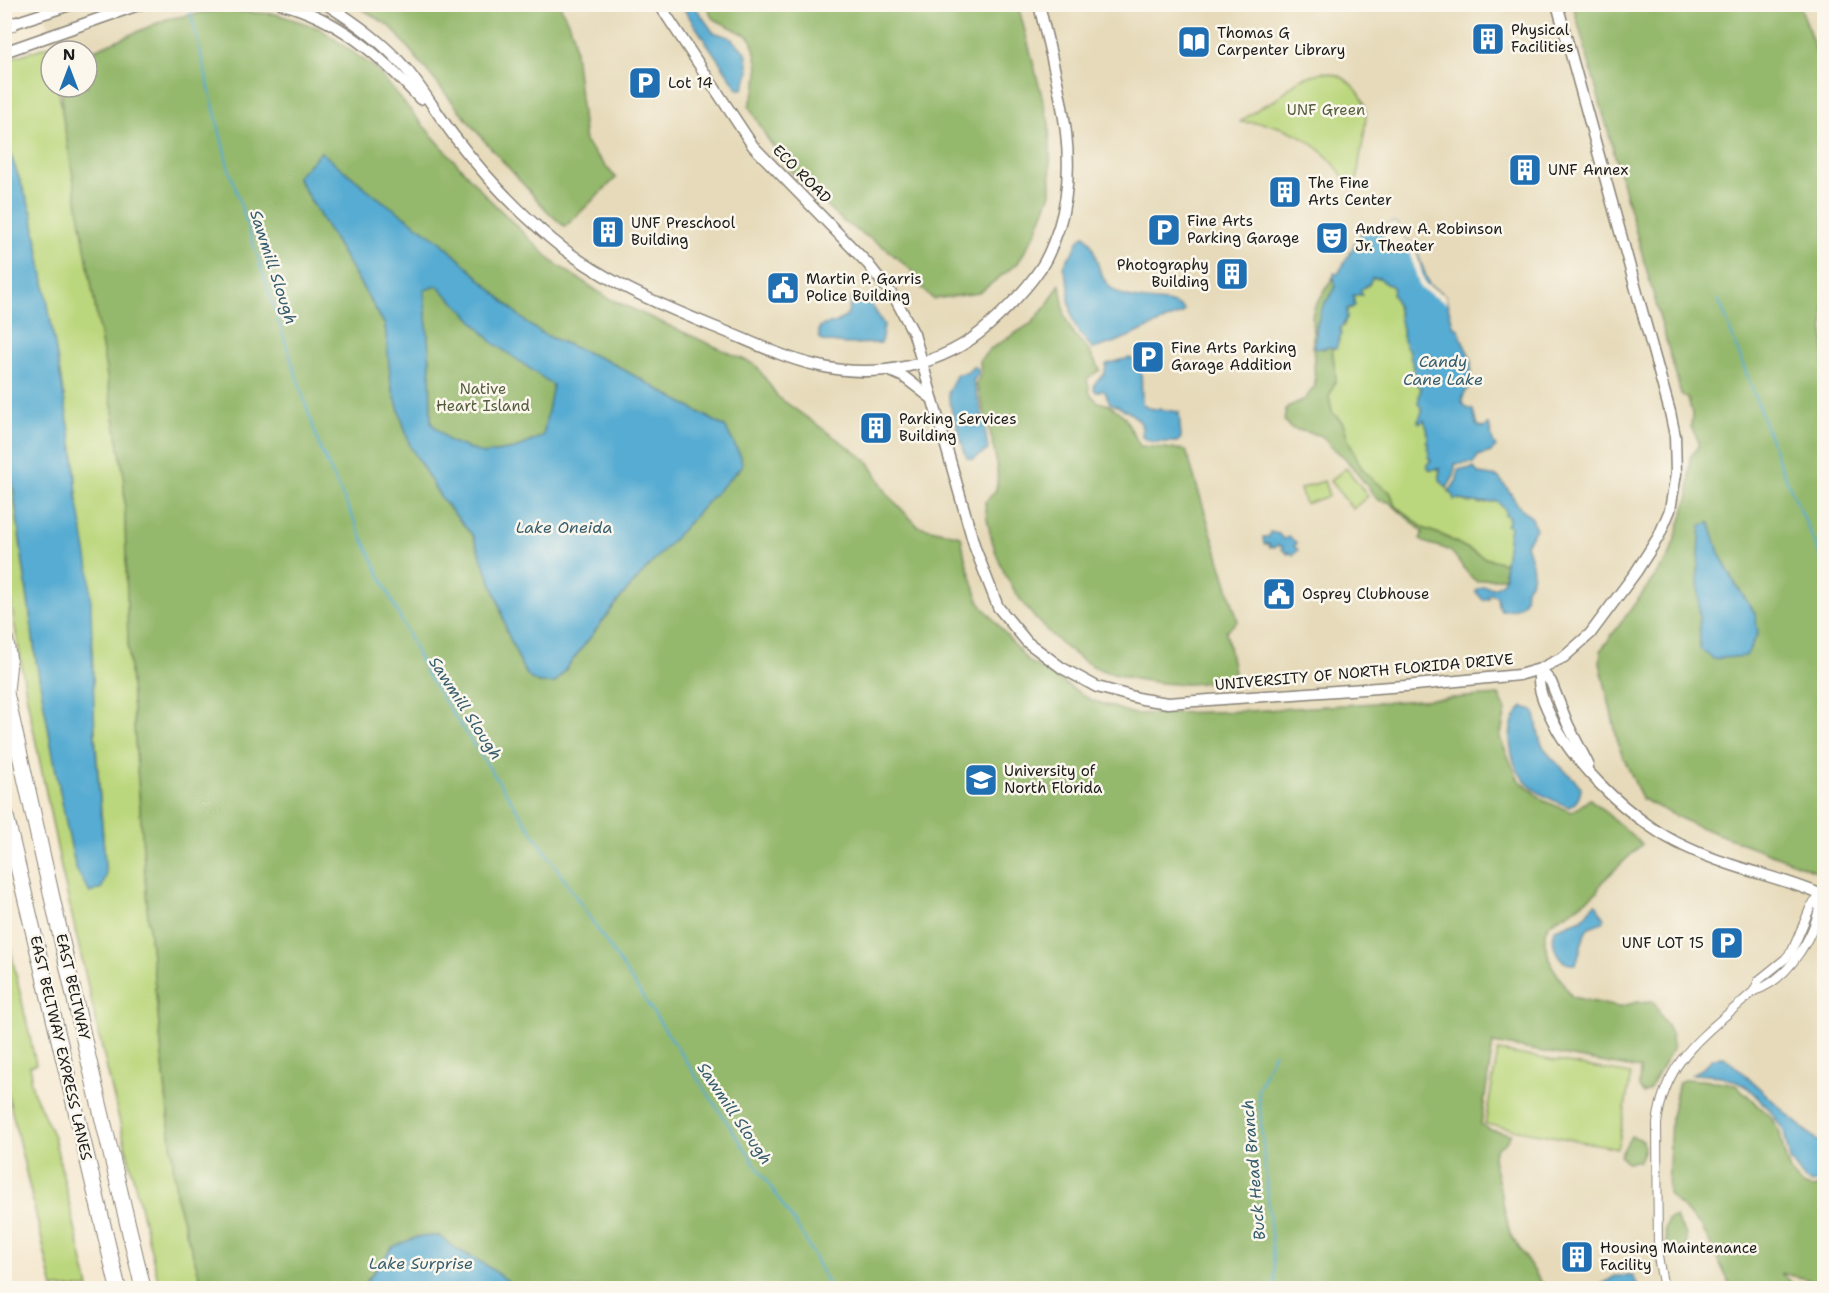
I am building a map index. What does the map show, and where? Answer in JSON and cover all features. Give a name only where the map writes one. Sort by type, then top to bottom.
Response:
[{"type":"highway","name":"EAST BELTWAY","points":[[4,631],[9,661],[5,688],[87,1053],[143,1288]]},
{"type":"highway","name":"EAST BELTWAY EXPRESS LANES","points":[[4,808],[118,1288]]},
{"type":"highway","points":[[4,849],[107,1288]]},
{"type":"street","points":[[7,25],[73,4]]},
{"type":"street","points":[[4,52],[141,4]]},
{"type":"street","points":[[282,4],[302,10],[332,24],[369,48],[393,69],[499,189],[543,232],[588,266],[630,291],[664,307],[798,360],[840,370],[888,370],[946,355],[982,332],[1016,300],[1041,268],[1054,241],[1065,207],[1069,164],[1068,141],[1039,4]]},
{"type":"street","points":[[326,4],[373,36],[396,58],[453,135]]},
{"type":"street","name":"ECO ROAD","points":[[659,4],[753,146],[868,264],[896,300],[914,334],[921,363]]},
{"type":"street","name":"UNIVERSITY OF NORTH FLORIDA DRIVE","points":[[921,363],[975,548],[999,607],[1027,642],[1062,668],[1097,687],[1142,699],[1167,703],[1186,702],[1519,675],[1540,669],[1564,657],[1590,634],[1652,549],[1670,510],[1677,459],[1670,412],[1557,4]]},
{"type":"street","points":[[888,370],[904,376],[931,397]]},
{"type":"street","points":[[1540,669],[1551,682],[1568,725],[1596,779],[1651,828],[1689,849],[1823,895],[1811,906],[1792,951],[1759,980],[1754,991],[1686,1052],[1674,1068],[1662,1095],[1657,1124],[1658,1257],[1664,1288]]},
{"type":"shaded area","name":"University of North Florida","points":[[38,5],[1824,5],[1824,1288],[203,1288],[177,1201],[148,918],[124,476],[60,99],[99,99],[99,39],[50,39],[48,22]]},
{"type":"green space","points":[[356,5],[560,5],[573,33],[585,142],[616,178],[565,227],[549,213],[482,138],[391,27]]},
{"type":"green space","points":[[707,5],[1018,5],[1049,123],[1051,193],[1036,232],[1018,263],[979,293],[933,299],[920,286],[911,270],[884,247],[845,223],[797,179],[767,138],[749,106],[756,87],[758,72],[750,37],[712,18]]},
{"type":"green space","points":[[1573,5],[1800,5],[1824,74],[1824,874],[1694,825],[1642,799],[1619,747],[1600,663],[1601,650],[1669,557],[1689,496],[1690,457],[1698,448],[1698,440],[1691,427],[1692,414],[1688,399],[1681,394]],"holes":[[[1709,523],[1719,553],[1736,585],[1755,613],[1698,570]]]},
{"type":"green space","points":[[218,10],[276,14],[319,28],[375,68],[487,197],[553,262],[608,298],[756,365],[778,397],[868,461],[888,495],[918,526],[961,536],[965,558],[979,602],[1028,661],[1091,700],[1134,714],[1249,711],[1499,695],[1506,710],[1500,738],[1518,779],[1544,801],[1572,812],[1590,799],[1642,844],[1601,883],[1597,892],[1550,923],[1545,931],[1545,944],[1552,966],[1572,997],[1618,1007],[1653,1001],[1672,1035],[1673,1048],[1649,1090],[1643,1093],[1639,1087],[1640,1069],[1493,1043],[1481,1124],[1490,1130],[1511,1134],[1506,1142],[1496,1149],[1493,1158],[1510,1234],[1544,1286],[1549,1288],[518,1288],[484,1264],[453,1247],[440,1236],[417,1237],[375,1269],[362,1288],[203,1288],[177,1201],[148,918],[128,643],[124,476],[62,112],[62,99],[99,99],[99,48],[167,19]],"holes":[[[321,152],[377,197],[441,242],[529,325],[547,336],[612,363],[725,427],[741,457],[742,466],[622,596],[555,683],[524,671],[507,632],[498,600],[473,536],[441,498],[410,446],[391,384],[385,325],[297,177]]]},
{"type":"green space","points":[[39,49],[39,99],[60,99],[124,476],[128,643],[148,918],[177,1201],[203,1288],[160,1288],[62,872],[26,693],[4,561],[4,425],[36,660],[53,755],[76,869],[90,892],[106,876],[74,455],[32,213],[8,148],[4,130],[5,60]]},
{"type":"green space","name":"UNF Green","points":[[1322,72],[1344,78],[1362,97],[1365,108],[1365,131],[1358,178],[1347,184],[1340,172],[1322,152],[1299,136],[1273,125],[1240,122],[1275,100],[1300,79]]},
{"type":"green space","points":[[1333,277],[1335,287],[1332,295],[1326,301],[1315,329],[1323,349],[1332,348],[1336,379],[1329,397],[1332,412],[1343,423],[1361,467],[1374,481],[1390,492],[1396,506],[1425,529],[1442,535],[1485,558],[1505,563],[1505,577],[1474,580],[1451,552],[1420,540],[1423,532],[1389,502],[1378,500],[1345,458],[1322,436],[1290,428],[1284,420],[1287,407],[1305,399],[1315,386],[1312,316],[1314,308]]},
{"type":"green space","points":[[1372,278],[1380,278],[1394,288],[1392,293],[1404,340],[1409,349],[1417,385],[1421,388],[1419,395],[1423,413],[1418,421],[1424,420],[1427,428],[1431,470],[1439,468],[1440,480],[1457,499],[1481,504],[1497,501],[1506,511],[1510,527],[1505,563],[1485,558],[1442,535],[1425,529],[1396,506],[1390,492],[1374,481],[1361,467],[1343,423],[1332,412],[1329,397],[1336,379],[1332,348],[1336,348],[1347,309],[1352,308],[1353,295],[1362,294],[1359,290],[1369,285]]},
{"type":"green space","points":[[1060,284],[1065,317],[1074,335],[1087,348],[1100,370],[1087,379],[1090,394],[1098,402],[1109,405],[1124,416],[1140,446],[1186,450],[1238,621],[1226,631],[1234,672],[1230,679],[1189,684],[1168,683],[1131,678],[1094,667],[1064,646],[1033,616],[1000,564],[988,524],[985,502],[995,491],[997,469],[992,438],[976,383],[981,374],[980,360],[990,349],[1032,323]]},
{"type":"green space","name":"Native Heart Island","points":[[437,286],[529,367],[554,385],[543,436],[515,449],[483,454],[449,441],[431,423],[430,363],[424,290]]},
{"type":"green space","points":[[1346,468],[1368,496],[1353,509],[1330,481]]},
{"type":"green space","points":[[1324,481],[1329,496],[1305,504],[1300,489]]},
{"type":"green space","points":[[4,921],[36,1064],[30,1066],[33,1091],[54,1137],[89,1288],[53,1288],[5,1082]]},
{"type":"green space","points":[[1498,1051],[1631,1074],[1618,1148],[1485,1124]]},
{"type":"green space","points":[[1686,1079],[1725,1082],[1737,1086],[1770,1116],[1780,1133],[1790,1171],[1802,1185],[1812,1188],[1824,1185],[1824,1279],[1820,1285],[1807,1279],[1780,1273],[1798,1288],[1732,1288],[1701,1226],[1668,1193],[1671,1116],[1679,1082]]},
{"type":"green space","points":[[1631,1136],[1643,1140],[1644,1149],[1639,1161],[1627,1162],[1620,1156]]},
{"type":"green space","points":[[1675,1217],[1686,1235],[1687,1246],[1668,1251],[1665,1230],[1668,1219]]},
{"type":"water","points":[[681,5],[694,5],[713,32],[729,37],[746,52],[749,71],[743,89],[738,89]]},
{"type":"water","points":[[4,130],[8,148],[32,213],[74,455],[77,497],[90,575],[95,739],[106,876],[102,888],[90,893],[76,869],[53,755],[36,660],[5,425]]},
{"type":"water","name":"Lake Oneida","points":[[321,152],[377,197],[441,242],[529,325],[547,336],[612,363],[725,427],[741,457],[742,466],[622,596],[555,683],[539,683],[531,679],[524,671],[507,632],[498,600],[473,536],[441,498],[410,446],[391,384],[385,325],[297,177]],"holes":[[[437,286],[492,342],[553,385],[543,436],[515,449],[483,454],[449,441],[431,423],[430,363],[424,290]]]},
{"type":"water","name":"Candy Cane Lake","points":[[1394,222],[1399,225],[1403,238],[1414,244],[1429,285],[1445,295],[1453,325],[1459,330],[1471,359],[1471,382],[1462,403],[1466,408],[1473,410],[1477,426],[1484,428],[1489,424],[1496,447],[1491,452],[1478,456],[1474,463],[1455,464],[1454,476],[1447,488],[1440,480],[1440,468],[1431,470],[1427,465],[1431,460],[1428,457],[1429,444],[1426,443],[1427,429],[1424,420],[1420,423],[1418,421],[1422,412],[1418,403],[1421,388],[1417,385],[1409,349],[1404,340],[1392,293],[1394,288],[1380,278],[1372,278],[1369,284],[1360,290],[1362,295],[1353,295],[1355,306],[1347,309],[1347,318],[1340,329],[1341,334],[1336,348],[1316,349],[1314,345],[1320,314],[1335,288],[1334,273],[1338,274],[1363,230]]},
{"type":"water","points":[[1085,235],[1092,247],[1101,274],[1109,286],[1127,297],[1176,305],[1184,309],[1183,313],[1116,342],[1093,349],[1073,321],[1069,285],[1063,267],[1079,240]]},
{"type":"water","points":[[852,298],[868,299],[884,325],[881,343],[846,344],[822,341],[819,337],[819,328],[847,316]]},
{"type":"water","points":[[1129,358],[1141,362],[1142,404],[1149,408],[1179,412],[1181,438],[1177,442],[1152,442],[1142,437],[1142,425],[1138,419],[1110,403],[1105,392],[1102,390],[1096,392],[1094,389],[1095,383],[1105,373],[1106,364]]},
{"type":"water","points":[[974,366],[978,369],[978,374],[973,381],[984,421],[988,450],[974,459],[967,458],[965,453],[948,392],[957,374],[966,373]]},
{"type":"water","points":[[1473,467],[1479,474],[1498,477],[1520,508],[1532,518],[1536,529],[1526,544],[1532,567],[1531,581],[1526,589],[1523,602],[1518,607],[1501,610],[1497,596],[1490,594],[1489,598],[1483,600],[1476,592],[1483,586],[1494,588],[1503,582],[1510,527],[1506,525],[1509,520],[1505,515],[1506,511],[1497,501],[1481,503],[1454,500],[1453,495],[1449,492],[1457,480],[1458,469]]},
{"type":"water","points":[[1710,523],[1719,553],[1736,585],[1755,613],[1758,633],[1746,656],[1713,659],[1700,649],[1698,570],[1701,525]]},
{"type":"water","points":[[1270,532],[1279,534],[1284,539],[1289,537],[1297,543],[1294,546],[1298,550],[1293,555],[1289,552],[1288,554],[1282,549],[1283,547],[1277,545],[1269,547],[1269,544],[1264,544],[1263,537],[1269,537]]},
{"type":"water","points":[[1523,707],[1533,710],[1541,742],[1554,760],[1581,787],[1578,799],[1569,807],[1532,788],[1516,767],[1510,746],[1510,735],[1516,715]]},
{"type":"water","points":[[1595,904],[1604,919],[1603,922],[1589,927],[1585,933],[1576,964],[1564,962],[1555,947],[1555,929],[1582,919]]},
{"type":"water","points":[[1724,1057],[1824,1146],[1824,1180],[1812,1183],[1805,1180],[1790,1160],[1784,1131],[1769,1109],[1746,1086],[1722,1076],[1692,1074],[1702,1069],[1713,1058]]},
{"type":"water","name":"Lake Surprise","points":[[440,1236],[453,1247],[484,1264],[518,1288],[362,1288],[392,1247],[417,1237]]},
{"type":"water","points":[[1615,1276],[1633,1276],[1639,1288],[1596,1288]]},
{"type":"pier","points":[[1394,222],[1399,225],[1403,238],[1414,244],[1425,284],[1445,295],[1447,304],[1420,288],[1409,251],[1398,244],[1393,246],[1385,241],[1381,225]]},
{"type":"waterway","name":"Sawmill Slough","points":[[190,10],[228,166],[320,448],[427,675],[804,1237],[830,1288]]},
{"type":"waterway","points":[[1719,300],[1781,467],[1824,563]]},
{"type":"waterway","name":"Buck Head Branch","points":[[1274,1053],[1258,1089],[1276,1288]]},
{"type":"place","name":"Physical Facilities","points":[[1488,39]]},
{"type":"place","name":"Thomas G Carpenter Library","points":[[1194,42]]},
{"type":"place","name":"Lot 14","points":[[645,83]]},
{"type":"place","name":"UNF Annex","points":[[1525,170]]},
{"type":"place","name":"The Fine Arts Center","points":[[1285,192]]},
{"type":"place","name":"Fine Arts Parking Garage","points":[[1164,230]]},
{"type":"place","name":"UNF Preschool Building","points":[[608,232]]},
{"type":"place","name":"Andrew A. Robinson Jr. Theater","points":[[1332,238]]},
{"type":"place","name":"Photography Building","points":[[1232,274]]},
{"type":"place","name":"Martin P. Garris Police Building","points":[[783,288]]},
{"type":"place","name":"Fine Arts Parking Garage Addition","points":[[1148,357]]},
{"type":"place","name":"Parking Services Building","points":[[876,428]]},
{"type":"place","name":"Osprey Clubhouse","points":[[1279,594]]},
{"type":"place","name":"University of North Florida","points":[[981,780]]},
{"type":"place","name":"UNF LOT 15","points":[[1727,943]]},
{"type":"place","name":"Housing Maintenance Facility","points":[[1577,1257]]}]
